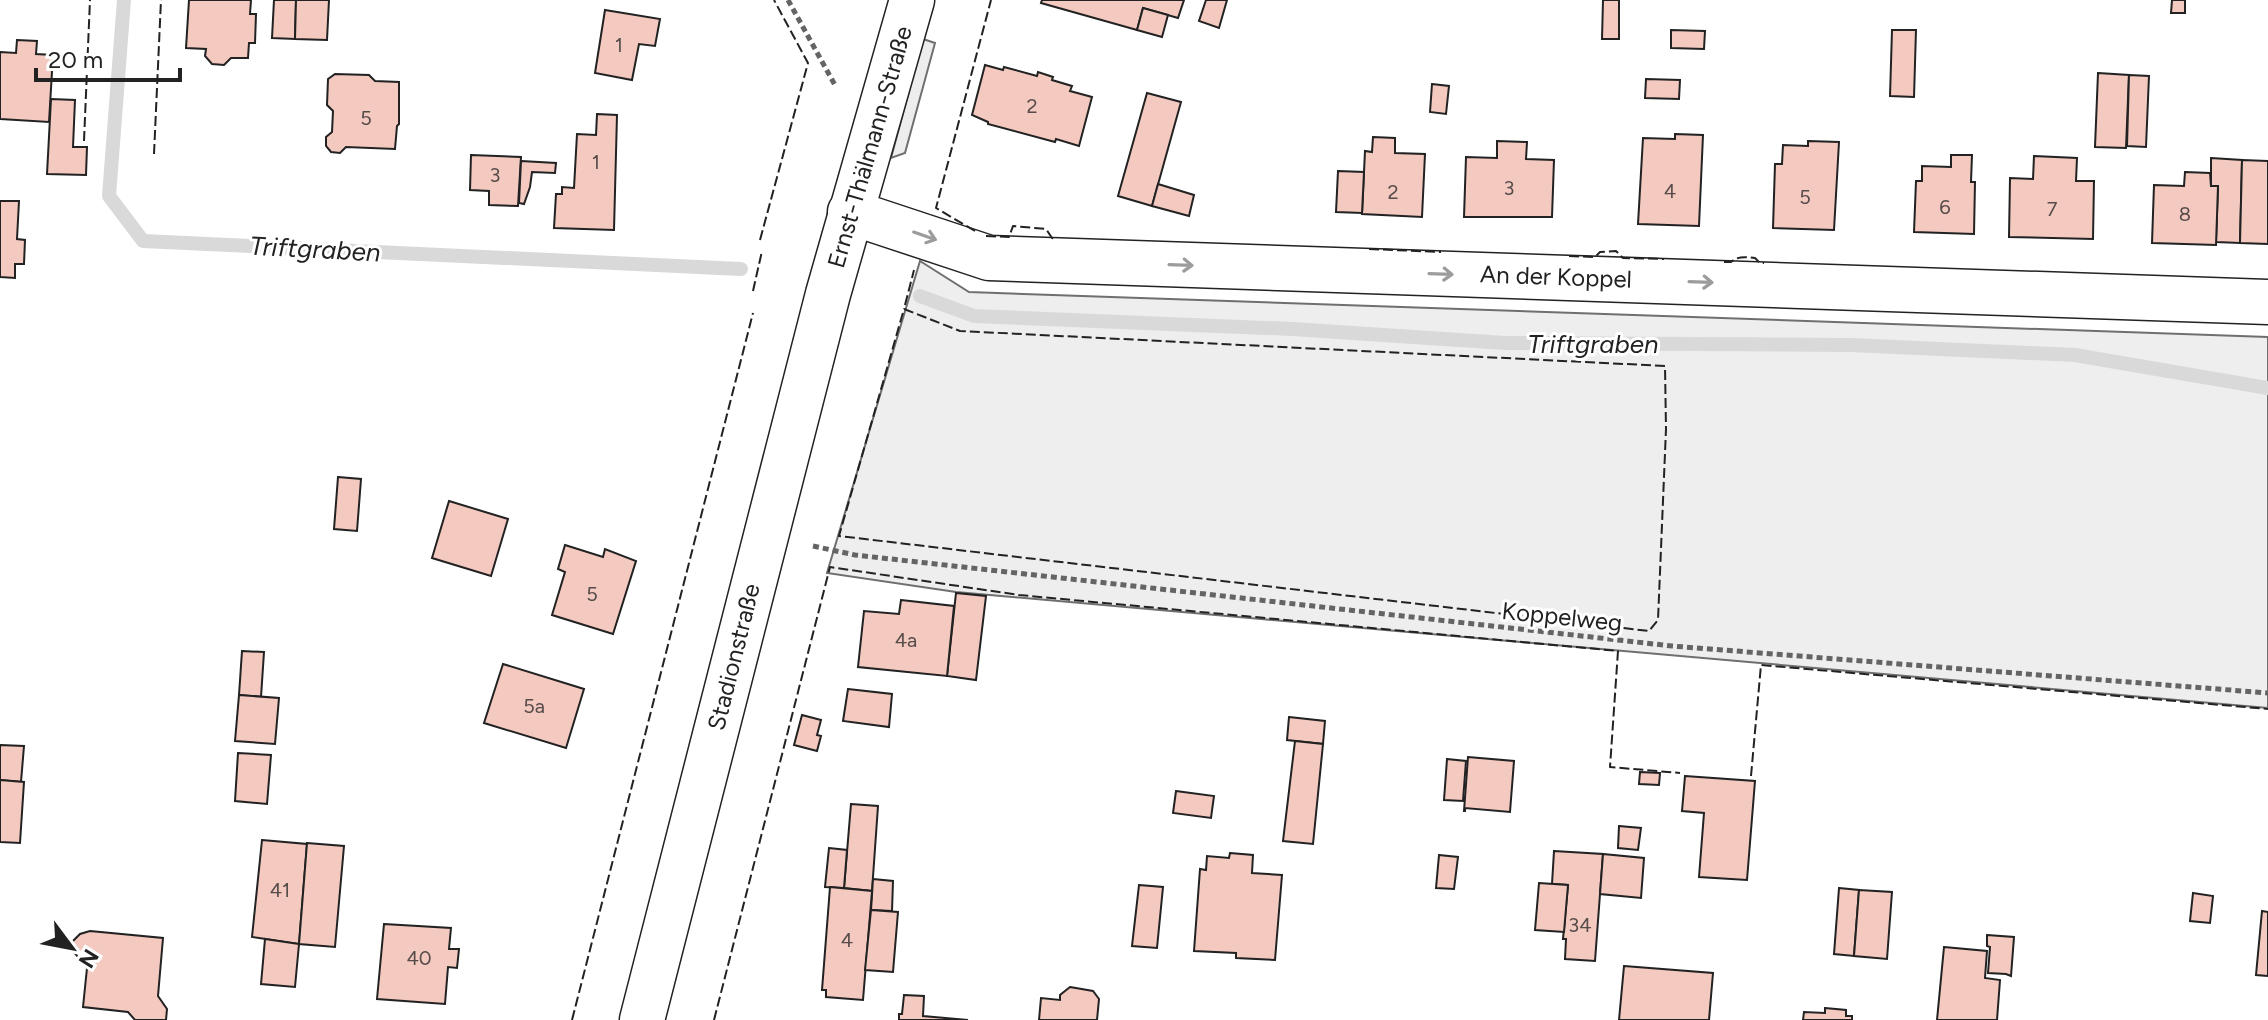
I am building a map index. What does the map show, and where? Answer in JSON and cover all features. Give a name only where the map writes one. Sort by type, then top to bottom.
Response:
[{"type":"street","name":"Ernst-Thälmann-Straße","points":[[828,294],[912,0]]},
{"type":"street","name":"An der Koppel","points":[[850,212],[989,258],[2268,302]]},
{"type":"street","name":"Stadionstraße","points":[[642,1020],[828,294]]},
{"type":"path","points":[[788,0],[837,88]]},
{"type":"path","name":"Koppelweg","points":[[855,555],[1672,646],[2268,693]]},
{"type":"shaded area","points":[[923,39],[935,43],[905,153],[891,158]]},
{"type":"shaded area","points":[[920,261],[969,292],[2268,337],[2268,708],[956,592],[827,573]]},
{"type":"building","points":[[189,0],[251,0],[250,14],[256,14],[255,43],[249,43],[248,58],[231,58],[224,65],[212,64],[205,56],[206,49],[186,48]]},
{"type":"building","points":[[274,0],[296,0],[295,39],[272,38]]},
{"type":"building","points":[[296,0],[329,0],[327,40],[295,39]]},
{"type":"building","points":[[1042,0],[1184,0],[1178,18],[1143,8],[1137,30],[1041,3]]},
{"type":"building","points":[[1206,0],[1227,0],[1219,28],[1199,21]]},
{"type":"building","points":[[1603,0],[1619,0],[1619,39],[1602,39]]},
{"type":"building","points":[[2172,0],[2185,0],[2185,13],[2171,13]]},
{"type":"building","points":[[1143,8],[1168,15],[1162,37],[1137,30]]},
{"type":"building","points":[[605,10],[660,19],[655,46],[639,44],[632,80],[595,73]]},
{"type":"building","points":[[1671,30],[1705,31],[1704,49],[1671,48]]},
{"type":"building","points":[[1892,30],[1916,30],[1914,97],[1890,96]]},
{"type":"building","points":[[17,40],[37,41],[36,54],[53,55],[49,122],[0,119],[0,52],[16,53]]},
{"type":"building","points":[[985,65],[1037,76],[1038,72],[1072,86],[1070,91],[1092,97],[1079,146],[988,124],[972,115]]},
{"type":"building","points":[[2098,73],[2129,75],[2126,148],[2095,147]]},
{"type":"building","points":[[335,74],[369,75],[375,81],[399,82],[399,124],[395,149],[346,147],[340,153],[331,152],[326,146],[326,137],[332,132],[333,111],[327,105],[328,79]]},
{"type":"building","points":[[2129,75],[2149,76],[2146,147],[2127,146]]},
{"type":"building","points":[[1646,79],[1680,80],[1679,99],[1645,98]]},
{"type":"building","points":[[1432,84],[1449,86],[1446,114],[1430,112]]},
{"type":"building","points":[[1147,93],[1181,102],[1152,206],[1118,196]]},
{"type":"building","points":[[51,99],[75,100],[73,147],[87,147],[86,175],[47,174]]},
{"type":"building","points":[[597,114],[617,115],[614,230],[554,228],[556,194],[562,194],[562,187],[574,188],[577,134],[596,135]]},
{"type":"building","points":[[1675,134],[1703,135],[1699,226],[1638,224],[1643,138],[1675,139]]},
{"type":"building","points":[[1373,137],[1395,138],[1395,153],[1425,154],[1422,217],[1362,214],[1365,151],[1372,152]]},
{"type":"building","points":[[1497,141],[1527,142],[1526,159],[1554,160],[1552,217],[1464,217],[1466,157],[1497,158]]},
{"type":"building","points":[[1808,141],[1839,142],[1834,230],[1773,228],[1775,164],[1782,164],[1783,145],[1808,146]]},
{"type":"building","points":[[471,155],[521,157],[518,206],[489,205],[489,191],[470,190]]},
{"type":"building","points":[[1951,155],[1972,155],[1974,234],[1914,232],[1916,181],[1922,181],[1922,166],[1951,167]]},
{"type":"building","points":[[2034,156],[2077,158],[2076,181],[2094,181],[2093,239],[2009,237],[2010,178],[2033,179]]},
{"type":"building","points":[[2211,158],[2242,160],[2240,243],[2216,242],[2218,186],[2211,186]]},
{"type":"building","points":[[2242,160],[2268,161],[2268,244],[2240,243]]},
{"type":"building","points":[[521,161],[556,163],[555,173],[532,172],[524,204],[519,203]]},
{"type":"building","points":[[1338,171],[1364,172],[1362,213],[1336,212]]},
{"type":"building","points":[[2185,172],[2210,173],[2211,186],[2218,186],[2216,245],[2152,243],[2154,185],[2184,186]]},
{"type":"building","points":[[1158,184],[1194,195],[1189,216],[1152,206]]},
{"type":"building","points":[[0,201],[19,201],[17,239],[25,240],[24,264],[15,264],[15,278],[0,277]]},
{"type":"building","points":[[338,477],[361,479],[357,531],[334,529]]},
{"type":"building","points":[[449,501],[508,519],[491,576],[432,558]]},
{"type":"building","points":[[565,545],[603,557],[605,549],[636,561],[613,634],[552,615],[565,572],[558,569]]},
{"type":"building","points":[[956,593],[986,596],[976,680],[947,676]]},
{"type":"building","points":[[901,600],[954,606],[947,676],[858,667],[864,611],[899,614]]},
{"type":"building","points":[[242,651],[264,652],[261,697],[239,695]]},
{"type":"building","points":[[503,664],[584,689],[566,748],[484,723]]},
{"type":"building","points":[[848,689],[892,694],[889,727],[843,721]]},
{"type":"building","points":[[239,695],[279,698],[275,744],[235,741]]},
{"type":"building","points":[[802,715],[821,720],[817,751],[794,745]]},
{"type":"building","points":[[1289,717],[1325,721],[1323,744],[1287,740]]},
{"type":"building","points":[[1295,741],[1323,744],[1313,844],[1283,841]]},
{"type":"building","points":[[0,745],[24,746],[21,782],[0,780]]},
{"type":"building","points":[[238,753],[271,755],[267,804],[235,801]]},
{"type":"building","points":[[1468,757],[1514,761],[1510,812],[1465,808],[1464,811]]},
{"type":"building","points":[[1447,759],[1466,761],[1463,801],[1444,800]]},
{"type":"building","points":[[1640,772],[1660,773],[1659,785],[1639,784]]},
{"type":"building","points":[[1685,776],[1755,781],[1747,880],[1699,877],[1704,813],[1682,811]]},
{"type":"building","points":[[0,780],[24,782],[20,843],[0,842]]},
{"type":"building","points":[[1176,791],[1214,796],[1211,818],[1173,813]]},
{"type":"building","points":[[851,804],[878,806],[872,891],[844,888]]},
{"type":"building","points":[[1619,826],[1641,828],[1638,850],[1618,848]]},
{"type":"building","points":[[262,840],[307,844],[299,944],[252,937]]},
{"type":"building","points":[[307,843],[344,846],[335,947],[299,944]]},
{"type":"building","points":[[829,848],[847,850],[844,888],[825,887]]},
{"type":"building","points":[[1554,851],[1603,854],[1595,961],[1565,959],[1566,939],[1563,939],[1568,885],[1552,884]]},
{"type":"building","points":[[1230,853],[1253,855],[1252,873],[1282,875],[1275,960],[1236,958],[1236,953],[1194,951],[1200,869],[1206,870],[1207,856],[1229,858]]},
{"type":"building","points":[[1603,854],[1644,858],[1641,898],[1600,894]]},
{"type":"building","points":[[1439,855],[1458,857],[1454,889],[1436,888]]},
{"type":"building","points":[[873,879],[893,881],[892,911],[871,910]]},
{"type":"building","points":[[1539,883],[1568,885],[1564,932],[1535,930]]},
{"type":"building","points":[[1139,885],[1163,887],[1157,948],[1132,946]]},
{"type":"building","points":[[830,887],[872,891],[863,1000],[826,997],[826,990],[822,990]]},
{"type":"building","points":[[1839,888],[1859,890],[1854,956],[1834,954]]},
{"type":"building","points":[[1859,890],[1892,892],[1887,959],[1854,956]]},
{"type":"building","points":[[2193,893],[2213,896],[2210,923],[2190,921]]},
{"type":"building","points":[[871,910],[898,912],[893,972],[865,970]]},
{"type":"building","points":[[2262,911],[2268,912],[2268,976],[2256,975]]},
{"type":"building","points":[[384,924],[451,928],[449,949],[459,949],[457,968],[448,967],[445,1004],[377,999]]},
{"type":"building","points":[[90,931],[163,938],[158,996],[167,1009],[166,1020],[135,1020],[128,1012],[83,1007],[87,968],[73,951],[73,941],[80,934]]},
{"type":"building","points":[[1987,935],[2014,937],[2011,976],[1988,973],[1990,947],[1987,946]]},
{"type":"building","points":[[265,939],[299,944],[295,987],[261,984]]},
{"type":"building","points":[[1944,947],[1987,951],[1985,978],[2000,980],[1997,1020],[1937,1020]]},
{"type":"building","points":[[1624,966],[1713,973],[1709,1020],[1619,1020]]},
{"type":"building","points":[[1070,987],[1093,991],[1099,999],[1097,1020],[1039,1020],[1041,998],[1060,1000],[1060,995]]},
{"type":"building","points":[[904,995],[924,996],[923,1016],[968,1020],[899,1020]]},
{"type":"building","points":[[1825,1008],[1846,1010],[1846,1016],[1852,1016],[1852,1020],[1803,1020],[1804,1012],[1825,1013]]},
{"type":"waterway","name":"Triftgraben","points":[[124,0],[109,196],[143,241],[741,269]]},
{"type":"waterway","name":"Triftgraben","points":[[920,296],[974,316],[1292,329],[1505,343],[1851,345],[2075,355],[2268,388]]},
{"type":"fence","points":[[84,141],[90,0]]},
{"type":"fence","points":[[154,154],[161,0]]},
{"type":"fence","points":[[760,240],[808,63],[774,0]]},
{"type":"fence","points":[[975,231],[936,208],[991,0]]},
{"type":"fence","points":[[986,236],[1009,237],[1013,226],[1046,229],[1052,238],[1057,239]]},
{"type":"fence","points":[[1369,249],[1441,252]]},
{"type":"fence","points":[[753,291],[762,251]]},
{"type":"fence","points":[[1569,256],[1595,257],[1600,252],[1616,251],[1623,258],[1664,259]]},
{"type":"fence","points":[[1724,262],[1745,257],[1764,263]]},
{"type":"fence","points":[[905,305],[914,270]]},
{"type":"fence","points":[[904,309],[960,331],[1665,366],[1666,429],[1658,620],[1649,631],[839,536],[904,309]]},
{"type":"fence","points":[[572,1020],[753,313]]},
{"type":"fence","points":[[714,1020],[830,567],[1019,595],[1618,651],[1610,767],[1680,773]]},
{"type":"fence","points":[[1751,776],[1761,665],[2268,709]]}]
